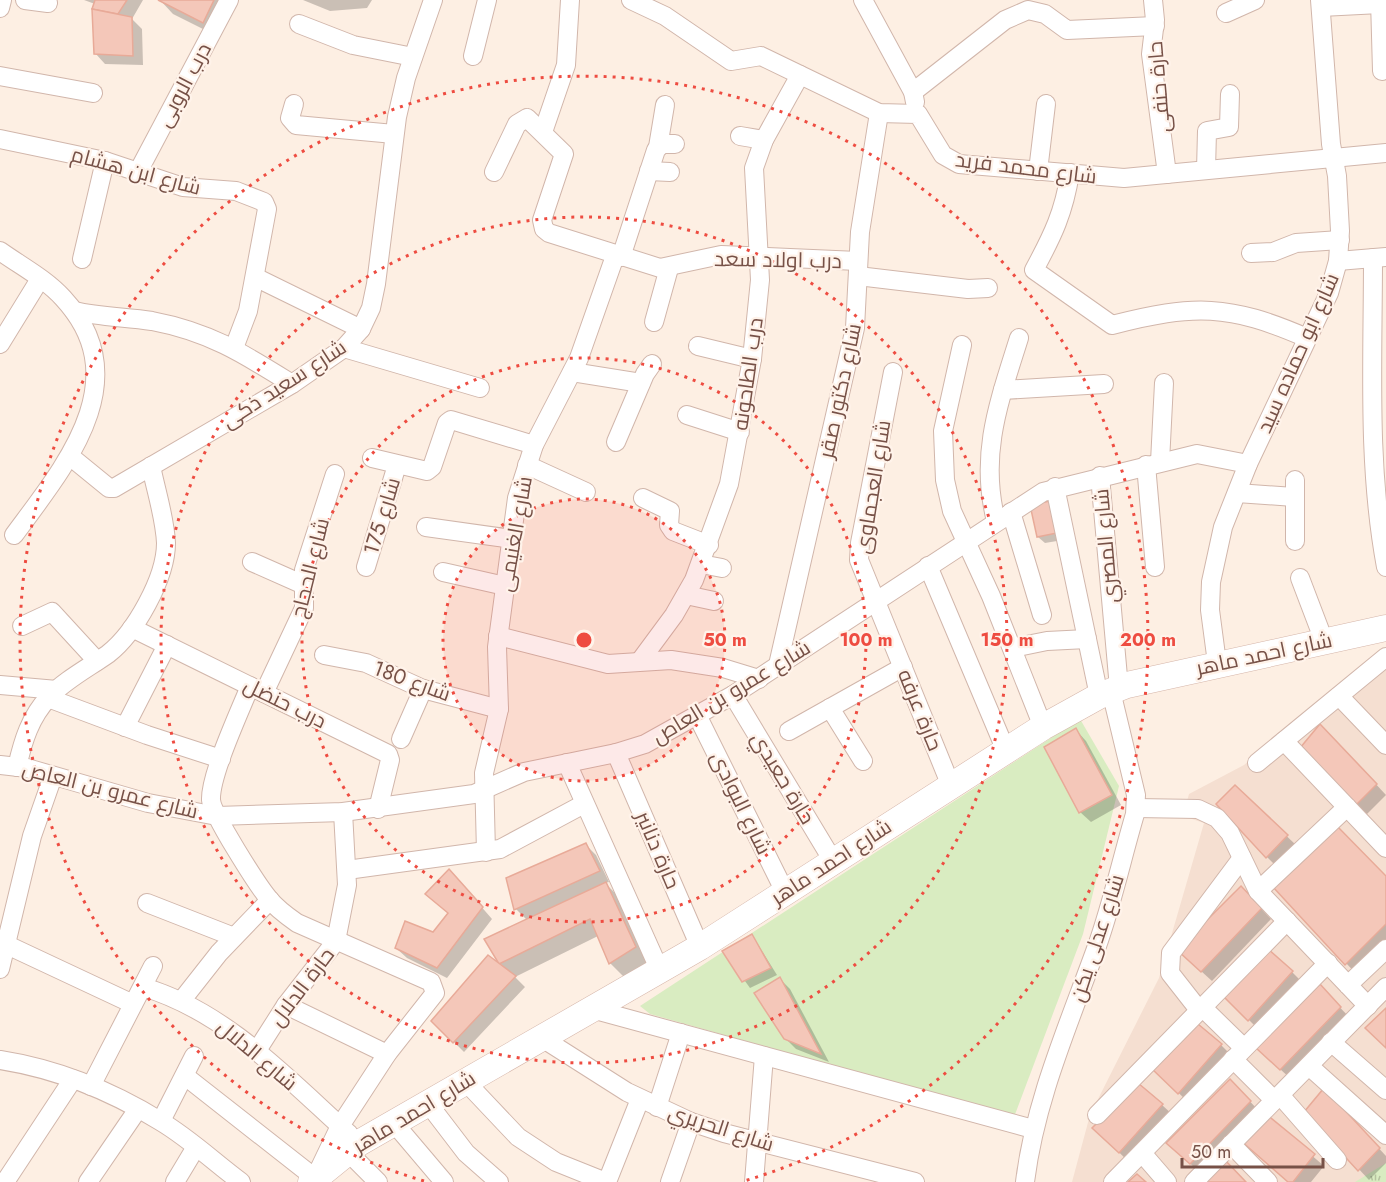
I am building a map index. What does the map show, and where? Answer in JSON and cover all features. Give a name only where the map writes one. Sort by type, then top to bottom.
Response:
[{"type":"main road","name":"شارع احمد ماهر","points":[[313,1180],[354,1148],[427,1102],[700,947],[1006,750],[1043,727],[1110,692],[1217,663],[1386,628]]},
{"type":"street","points":[[0,8],[2,0]]},
{"type":"street","points":[[25,0],[48,3]]},
{"type":"street","name":"درب الروبى","points":[[139,170],[229,0]]},
{"type":"street","name":"شارع سعيد ذكى","points":[[71,457],[112,489],[292,384],[344,348],[361,329],[371,308],[376,284],[394,134],[413,57],[433,0]]},
{"type":"street","points":[[473,56],[487,0]]},
{"type":"street","points":[[543,132],[566,65],[570,0]]},
{"type":"street","points":[[631,0],[662,5],[731,61],[761,56],[879,113],[915,113],[913,92],[863,0]]},
{"type":"street","name":"حارة حنفى","points":[[1153,0],[1155,26],[1151,54],[1167,174]]},
{"type":"street","points":[[1226,13],[1255,0]]},
{"type":"street","points":[[1320,4],[1380,2],[1382,71]]},
{"type":"street","name":"شارع ابو حماده سيد","points":[[1217,663],[1210,610],[1215,554],[1248,464],[1329,293],[1338,261],[1340,240],[1338,176],[1334,157],[1320,4]]},
{"type":"street","points":[[913,92],[1005,20],[1020,12],[1044,14],[1067,30],[1155,26]]},
{"type":"street","points":[[300,24],[353,45],[413,57]]},
{"type":"street","name":"درب الطاحونه","points":[[640,661],[686,595],[709,545],[729,484],[752,359],[760,256],[753,184],[754,168],[764,140],[800,75]]},
{"type":"street","points":[[0,76],[93,93]]},
{"type":"street","points":[[1206,170],[1207,131],[1229,126],[1230,94]]},
{"type":"street","points":[[294,104],[290,117],[296,125],[394,134]]},
{"type":"street","points":[[1038,171],[1046,104]]},
{"type":"street","name":"شارع الغنيمى","points":[[486,852],[484,792],[487,755],[499,709],[498,636],[517,498],[534,446],[572,372],[649,171],[667,145],[665,105]]},
{"type":"street","name":"شارع دكتور صقر","points":[[778,665],[855,328],[858,269],[879,113]]},
{"type":"street","name":"شارع محمد فريد","points":[[915,113],[921,117],[943,156],[952,162],[1038,171],[1124,178],[1386,153]]},
{"type":"street","name":"درب اولاد سعد","points":[[494,172],[519,120],[531,120],[564,154],[542,220],[544,229],[652,267],[669,268],[721,255],[760,256],[858,269],[968,289],[987,288]]},
{"type":"street","points":[[740,136],[764,140]]},
{"type":"street","name":"شارع ابن هشام","points":[[0,139],[105,161],[139,170],[183,187],[236,191],[264,202],[267,209],[255,277],[244,327],[234,348]]},
{"type":"street","points":[[81,259],[105,161]]},
{"type":"street","points":[[649,171],[670,172]]},
{"type":"street","points":[[1070,173],[1065,205],[1057,228],[1034,270],[1112,325],[1165,311],[1218,310],[1268,321],[1307,338]]},
{"type":"street","points":[[1251,253],[1273,252],[1296,243],[1340,240]]},
{"type":"street","points":[[0,251],[52,287],[74,311],[90,348],[94,388],[82,435],[71,457],[14,535]]},
{"type":"street","points":[[1338,261],[1379,258],[1372,461],[1386,567]]},
{"type":"street","points":[[654,322],[669,268]]},
{"type":"street","points":[[255,277],[361,329]]},
{"type":"street","points":[[0,344],[40,279]]},
{"type":"street","points":[[74,311],[174,326],[234,348],[292,384]]},
{"type":"street","points":[[1019,338],[993,425],[988,464],[991,502],[1003,517],[1042,615]]},
{"type":"street","points":[[962,345],[945,417],[942,448],[952,511],[1012,648],[1043,727]]},
{"type":"street","points":[[699,346],[752,359]]},
{"type":"street","points":[[344,348],[480,387]]},
{"type":"street","points":[[616,442],[641,383],[652,364]]},
{"type":"street","points":[[572,372],[641,383]]},
{"type":"street","name":"شارع العجماوى","points":[[876,601],[861,568],[859,552],[892,372]]},
{"type":"street","points":[[1155,567],[1153,464],[1164,383]]},
{"type":"street","points":[[1003,390],[1104,384]]},
{"type":"street","points":[[687,415],[740,432]]},
{"type":"street","points":[[372,458],[424,472],[430,469],[447,423],[451,420],[534,446]]},
{"type":"street","name":"شارع عمرو بن العاص","points":[[8,766],[53,776],[148,803],[217,816],[378,809],[484,792],[524,772],[616,753],[645,744],[733,695],[1003,517],[1055,488],[1197,454],[1248,464]]},
{"type":"street","name":"شارع 175","points":[[366,567],[397,465]]},
{"type":"street","points":[[527,465],[586,492]]},
{"type":"street","points":[[8,766],[27,729],[52,694],[117,646],[132,628],[157,581],[165,557],[165,532],[151,466]]},
{"type":"street","name":"شارع الحجاج","points":[[217,816],[211,800],[221,759],[257,689],[304,608],[304,570],[335,474]]},
{"type":"street","name":"شارع المصري","points":[[1100,476],[1110,692]]},
{"type":"street","points":[[1055,488],[1087,639],[1110,692]]},
{"type":"street","points":[[1237,493],[1294,488],[1295,541]]},
{"type":"street","points":[[643,498],[670,511],[669,525],[673,531],[709,545]]},
{"type":"street","points":[[426,527],[512,539]]},
{"type":"street","points":[[252,562],[304,585]]},
{"type":"street","points":[[701,564],[722,568]]},
{"type":"street","points":[[928,566],[1006,750]]},
{"type":"street","points":[[443,572],[505,586]]},
{"type":"street","points":[[1300,578],[1324,641]]},
{"type":"street","points":[[686,595],[714,601]]},
{"type":"street","name":"حارة عرفه","points":[[876,601],[951,786]]},
{"type":"street","points":[[22,626],[52,612],[97,661]]},
{"type":"street","name":"درب حنضل","points":[[132,628],[388,754],[390,760],[378,809]]},
{"type":"street","points":[[498,636],[608,664],[670,660],[705,665],[759,678]]},
{"type":"street","points":[[1012,648],[1047,641],[1087,639]]},
{"type":"street","points":[[125,727],[167,645]]},
{"type":"street","name":"شارع 180","points":[[324,655],[375,666],[423,689],[499,709]]},
{"type":"street","points":[[1257,763],[1386,657]]},
{"type":"street","points":[[789,731],[903,667]]},
{"type":"street","points":[[0,685],[52,694],[125,727],[221,759]]},
{"type":"street","points":[[401,739],[423,689]]},
{"type":"street","name":"شارع عدلى يكن","points":[[1025,1182],[1041,1099],[1098,943],[1136,808],[1136,795],[1110,692]]},
{"type":"street","name":"حارة جعيدي","points":[[733,695],[833,861]]},
{"type":"street","points":[[1339,696],[1386,746]]},
{"type":"street","points":[[830,708],[863,761]]},
{"type":"street","name":"شارع البوادى","points":[[697,715],[785,892]]},
{"type":"street","points":[[1284,741],[1386,848]]},
{"type":"street","name":"حارة دنانير","points":[[616,753],[700,947]]},
{"type":"street","points":[[567,763],[660,971]]},
{"type":"street","points":[[0,969],[32,836],[53,776]]},
{"type":"street","points":[[347,870],[500,849],[584,804]]},
{"type":"street","points":[[1258,891],[1347,807]]},
{"type":"street","points":[[1136,808],[1198,809],[1208,812],[1224,825],[1258,891],[1368,1006]]},
{"type":"street","name":"حارة الدلال","points":[[256,1052],[286,1005],[336,941],[347,885],[343,812]]},
{"type":"street","points":[[185,1076],[313,1180],[340,1126],[387,1054],[433,996],[435,989],[431,982],[297,923],[270,900],[217,816]]},
{"type":"street","points":[[1242,858],[1171,953],[1170,973],[1277,1098],[1337,1160]]},
{"type":"street","points":[[182,1000],[234,937],[270,900]]},
{"type":"street","points":[[147,903],[234,937]]},
{"type":"street","points":[[1097,1115],[1287,921]]},
{"type":"street","points":[[5,944],[133,1004]]},
{"type":"street","points":[[1348,985],[1382,960]]},
{"type":"street","points":[[1113,1182],[1328,963]]},
{"type":"street","points":[[91,1086],[153,966]]},
{"type":"street","name":"شارع الدلال","points":[[143,987],[182,1000],[215,1019],[256,1052],[340,1126],[378,1182]]},
{"type":"street","points":[[1194,1182],[1386,987]]},
{"type":"street","points":[[286,1005],[387,1054]]},
{"type":"street","points":[[592,1009],[1034,1129]]},
{"type":"street","points":[[657,1107],[681,1034]]},
{"type":"street","name":"شارع الحريري","points":[[542,1038],[640,1099],[691,1122],[758,1142],[915,1182]]},
{"type":"street","points":[[1331,1042],[1386,1090]]},
{"type":"street","points":[[161,1121],[194,1056]]},
{"type":"street","points":[[754,1182],[764,1056]]},
{"type":"street","points":[[0,1060],[47,1070],[91,1086],[138,1109],[161,1121],[238,1181]]},
{"type":"street","points":[[1309,1065],[1386,1135]]},
{"type":"street","points":[[5,1182],[72,1079]]},
{"type":"street","points":[[465,1081],[518,1137],[556,1162],[607,1182],[640,1099]]},
{"type":"street","points":[[427,1102],[466,1153],[499,1182]]},
{"type":"street","points":[[88,1182],[138,1109]]},
{"type":"street","points":[[670,1182],[691,1122]]},
{"type":"street","points":[[393,1123],[444,1182]]},
{"type":"street","points":[[1232,1144],[1268,1182]]},
{"type":"street","points":[[175,1182],[196,1147]]},
{"type":"street","points":[[1142,1153],[1167,1182]]},
{"type":"shaded area","points":[[1386,650],[1386,1182],[1072,1182],[1090,1115],[1159,978],[1204,823],[1183,816],[1189,794],[1244,765]]},
{"type":"green space","points":[[1080,719],[1119,786],[1083,934],[1014,1117],[650,1014],[640,1006]]},
{"type":"green space","points":[[1386,1163],[1386,1182],[1355,1182]]},
{"type":"building","points":[[95,0],[127,0],[118,14],[92,9]]},
{"type":"building","points":[[158,0],[214,0],[203,23]]},
{"type":"building","points":[[92,9],[132,17],[133,56],[94,54]]},
{"type":"building","points":[[1050,501],[1057,533],[1037,537],[1030,505]]},
{"type":"building","points":[[1320,724],[1377,784],[1354,807],[1300,748]]},
{"type":"building","points":[[1076,728],[1112,795],[1079,813],[1044,747]]},
{"type":"building","points":[[1235,785],[1288,835],[1266,858],[1216,804]]},
{"type":"building","points":[[1336,825],[1386,876],[1386,924],[1345,965],[1273,887]]},
{"type":"building","points":[[586,843],[600,871],[514,910],[506,878]]},
{"type":"building","points":[[449,869],[483,907],[437,968],[395,948],[405,921],[433,932],[448,913],[425,894]]},
{"type":"building","points":[[606,882],[636,947],[609,964],[590,919],[499,964],[484,939]]},
{"type":"building","points":[[1241,886],[1262,908],[1201,972],[1177,950]]},
{"type":"building","points":[[752,934],[771,968],[742,982],[722,951]]},
{"type":"building","points":[[1267,948],[1293,971],[1248,1021],[1222,995]]},
{"type":"building","points":[[488,955],[516,976],[453,1043],[431,1021]]},
{"type":"building","points":[[780,977],[821,1054],[784,1039],[754,993]]},
{"type":"building","points":[[1320,984],[1341,1007],[1280,1070],[1256,1048]]},
{"type":"building","points":[[1386,1008],[1386,1048],[1365,1028]]},
{"type":"building","points":[[1192,1019],[1222,1044],[1178,1094],[1151,1068]]},
{"type":"building","points":[[1230,1079],[1251,1101],[1190,1164],[1166,1143]]},
{"type":"building","points":[[1138,1083],[1163,1104],[1119,1153],[1092,1128]]},
{"type":"building","points":[[1324,1088],[1380,1148],[1358,1171],[1304,1112]]},
{"type":"building","points":[[1266,1114],[1315,1154],[1293,1182],[1288,1182],[1241,1141]]},
{"type":"building","points":[[1225,1160],[1246,1182],[1203,1182]]},
{"type":"building","points":[[1137,1174],[1146,1182],[1128,1182]]}]
